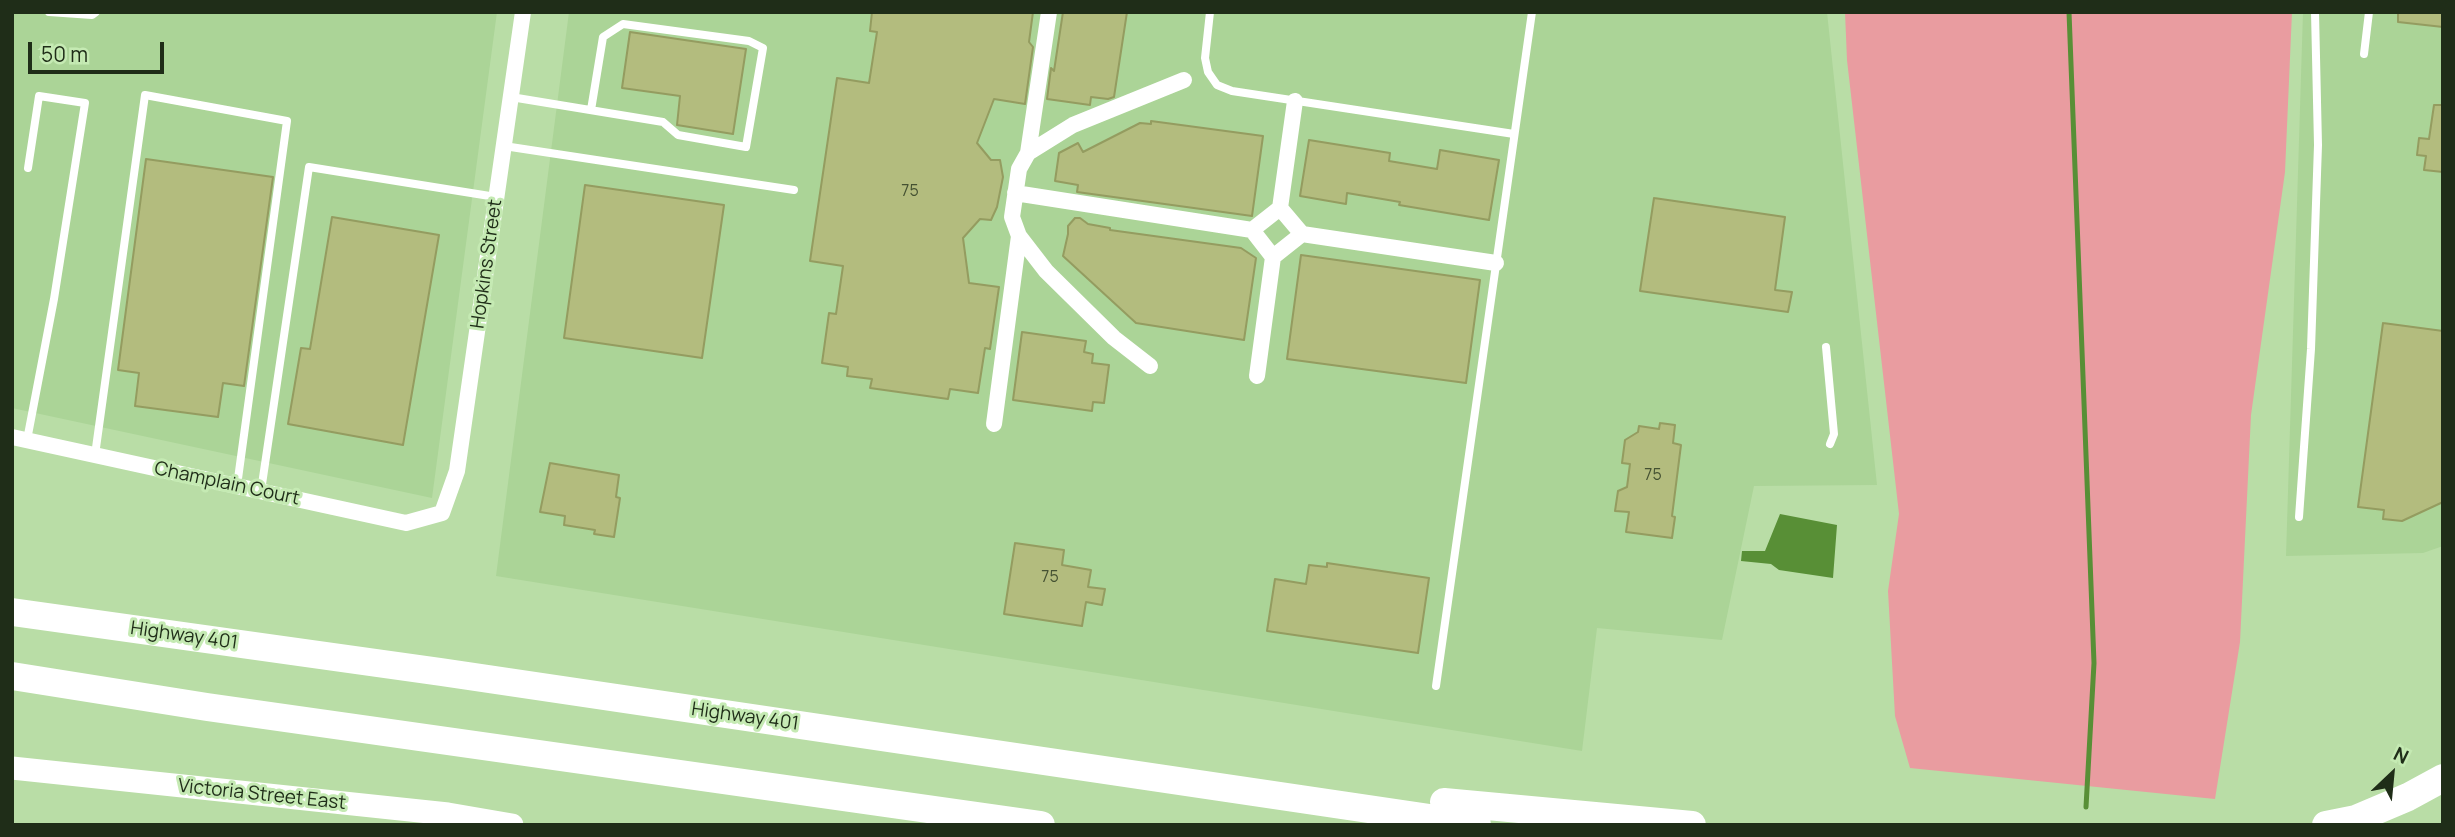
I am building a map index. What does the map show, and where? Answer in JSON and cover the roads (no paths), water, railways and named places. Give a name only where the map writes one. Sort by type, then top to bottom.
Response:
[{"type":"highway","name":"Highway 401","points":[[12,612],[455,674],[1477,825]]},
{"type":"highway","points":[[12,676],[207,707],[1041,825]]},
{"type":"highway","points":[[2326,825],[2356,819],[2409,797],[2443,778]]},
{"type":"highway","points":[[1201,784],[1425,800],[1692,825]]},
{"type":"main road","name":"Victoria Street East","points":[[12,768],[447,820],[512,825]]},
{"type":"street","name":"Hopkins Street","points":[[442,513],[457,471],[523,12]]},
{"type":"street","points":[[1049,12],[1028,153],[1019,169],[1012,217],[1018,236],[1046,271],[1114,338],[1150,366]]},
{"type":"street","points":[[1028,153],[1073,125],[1184,80]]},
{"type":"street","points":[[1252,230],[1280,208],[1295,101]]},
{"type":"street","points":[[1015,194],[1252,230],[1273,257]]},
{"type":"street","points":[[1280,208],[1302,234],[1496,263]]},
{"type":"street","points":[[1257,376],[1273,257],[1302,234]]},
{"type":"street","points":[[994,425],[1018,236]]},
{"type":"street","name":"Champlain Court","points":[[20,439],[406,523],[442,513]]},
{"type":"lane","points":[[49,12],[92,15],[96,12]]},
{"type":"lane","points":[[1210,12],[1205,58],[1208,72],[1217,85],[1232,92],[1514,134]]},
{"type":"lane","points":[[1436,686],[1532,12]]},
{"type":"lane","points":[[2299,517],[2311,349],[2318,145],[2315,12]]},
{"type":"lane","points":[[2364,54],[2369,12]]},
{"type":"lane","points":[[511,97],[663,122],[678,135],[746,147],[763,48],[749,41],[623,24],[603,37],[592,110]]},
{"type":"lane","points":[[95,455],[145,94],[287,121],[237,486]]},
{"type":"lane","points":[[20,439],[54,299],[85,103],[39,96],[28,168]]},
{"type":"lane","points":[[504,146],[794,190]]},
{"type":"lane","points":[[261,491],[309,167],[496,197]]},
{"type":"lane","points":[[1826,347],[1833,434],[1830,444]]},
{"type":"waterway","points":[[2069,12],[2094,663],[2086,807]]}]
